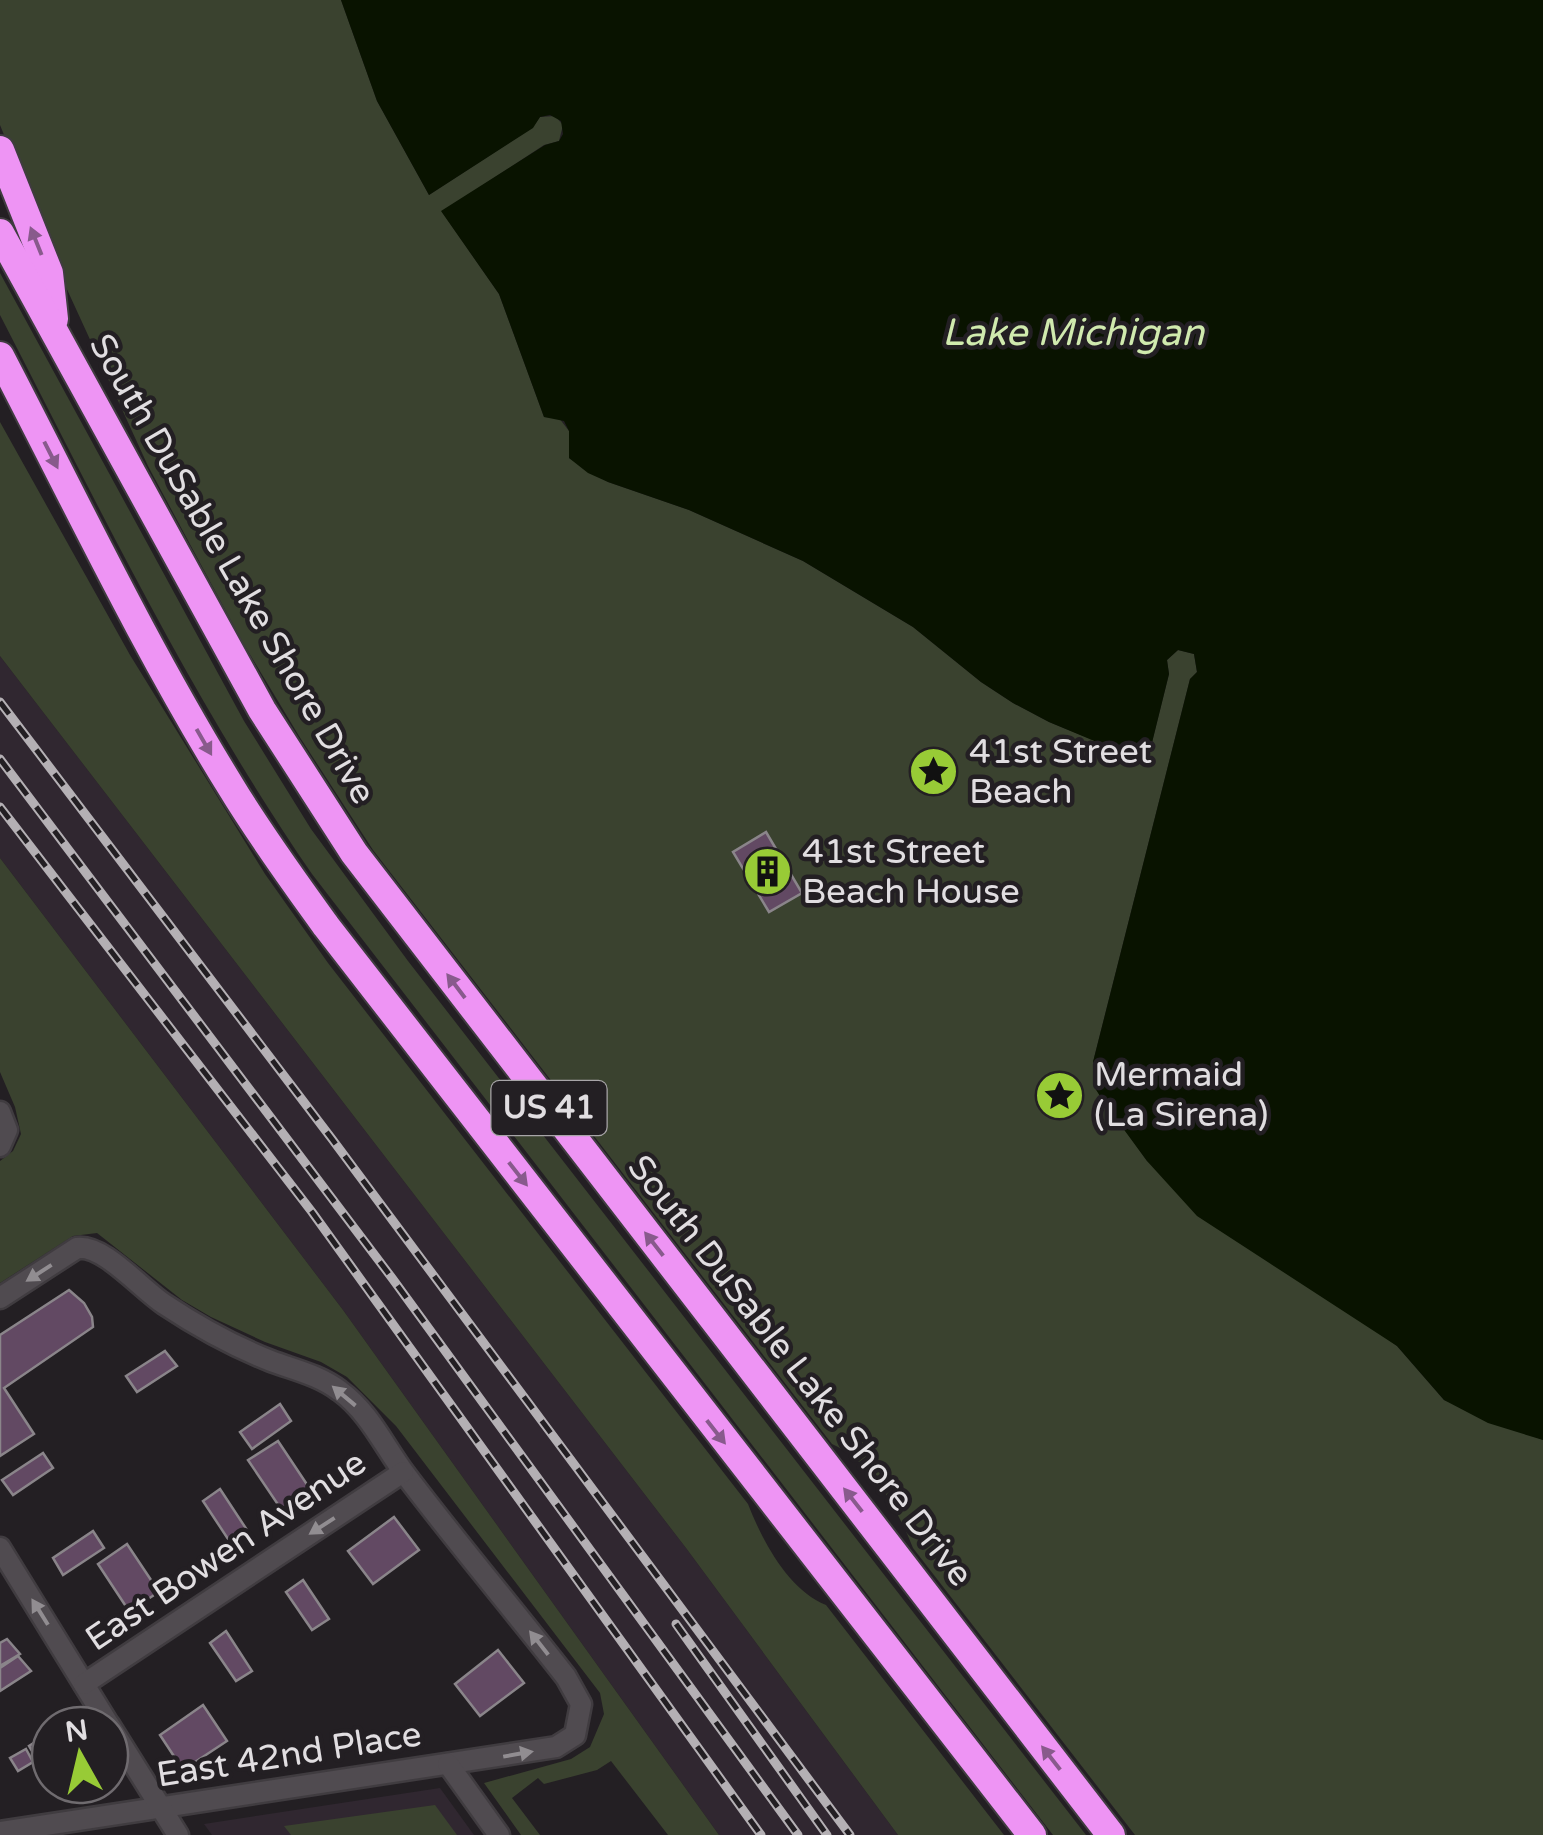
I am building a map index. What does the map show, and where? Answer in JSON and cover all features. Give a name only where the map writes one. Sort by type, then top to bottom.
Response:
[{"type":"highway","points":[[0,150],[48,273],[56,336]]},
{"type":"highway","name":"South DuSable Lake Shore Drive","points":[[0,232],[262,710],[354,854],[1111,1835]]},
{"type":"highway","name":"US 41","points":[[2,362],[147,640],[231,787],[277,857],[518,1175],[1032,1835]]},
{"type":"street","points":[[0,1112],[6,1130],[0,1146]]},
{"type":"street","points":[[0,1298],[77,1248],[89,1246],[102,1252],[138,1286],[213,1334],[270,1361],[321,1377],[362,1411],[403,1472]]},
{"type":"street","name":"East Bowen Avenue","points":[[84,1684],[403,1472]]},
{"type":"street","name":"East 42nd Place","points":[[0,1832],[556,1747],[566,1742],[578,1727],[581,1704],[575,1690],[403,1472]]},
{"type":"street","points":[[0,1548],[97,1705]]},
{"type":"street","points":[[130,1759],[178,1835]]},
{"type":"street","points":[[448,1764],[498,1835]]},
{"type":"shaded area","points":[[0,0],[341,0],[377,101],[429,195],[532,128],[540,117],[555,116],[563,125],[559,141],[544,145],[442,212],[499,294],[544,417],[559,418],[569,431],[569,458],[608,482],[689,510],[803,561],[913,627],[1013,703],[1147,762],[1169,674],[1167,660],[1178,650],[1194,654],[1197,672],[1190,679],[1093,1062],[1095,1088],[1147,1161],[1397,1346],[1444,1400],[1543,1440],[1543,1835],[1135,1835],[913,1548],[882,1488],[859,1462],[832,1444],[373,850],[299,736],[243,643],[148,466],[65,285],[0,125]]},
{"type":"shaded area","points":[[0,273],[244,721],[311,829],[408,961],[1086,1835],[1053,1835],[312,874],[226,739],[110,529],[0,315]]},
{"type":"shaded area","points":[[0,422],[130,655],[265,874],[328,963],[748,1504],[769,1548],[788,1576],[826,1605],[1004,1835],[898,1835],[686,1548],[0,656]]},
{"type":"shaded area","points":[[0,656],[686,1548],[898,1835],[719,1835],[343,1310],[0,858]]},
{"type":"shaded area","points":[[0,858],[343,1310],[719,1835],[668,1835],[611,1761],[597,1770],[544,1784],[538,1778],[512,1798],[540,1835],[521,1835],[484,1783],[571,1759],[590,1747],[604,1714],[600,1693],[396,1426],[347,1377],[321,1362],[211,1317],[182,1300],[97,1233],[73,1236],[0,1283],[0,1161],[13,1151],[21,1134],[0,1072]]},
{"type":"shaded area","points":[[440,1788],[474,1835],[212,1835],[204,1824]]},
{"type":"shaded area","points":[[435,1805],[457,1835],[291,1835],[284,1826]]},
{"type":"water","name":"Lake Michigan","points":[[341,0],[1543,0],[1543,1440],[1488,1423],[1444,1400],[1397,1346],[1197,1216],[1147,1161],[1095,1088],[1093,1062],[1190,679],[1197,672],[1194,654],[1178,650],[1167,660],[1169,674],[1147,763],[1013,703],[913,627],[803,561],[689,510],[588,473],[569,458],[569,431],[564,421],[544,417],[499,294],[441,211],[545,145],[559,141],[563,134],[561,121],[550,115],[540,117],[533,128],[429,195],[377,101]]},
{"type":"building","name":"41st Street Beach House","points":[[766,832],[802,893],[769,912],[733,852]]},
{"type":"building","points":[[69,1290],[84,1303],[93,1327],[4,1388],[34,1434],[0,1456],[0,1335]]},
{"type":"building","points":[[165,1351],[177,1366],[137,1392],[126,1376]]},
{"type":"building","points":[[280,1404],[291,1421],[252,1449],[240,1432]]},
{"type":"building","points":[[278,1441],[310,1489],[281,1509],[248,1460]]},
{"type":"building","points":[[43,1453],[53,1468],[13,1495],[2,1480]]},
{"type":"building","points":[[220,1489],[247,1530],[230,1542],[203,1501]]},
{"type":"building","points":[[394,1517],[419,1550],[373,1584],[348,1551]]},
{"type":"building","points":[[93,1531],[104,1548],[63,1575],[53,1558]]},
{"type":"building","points":[[127,1544],[159,1592],[129,1611],[98,1564]]},
{"type":"building","points":[[303,1580],[329,1619],[312,1630],[286,1592]]},
{"type":"building","points":[[226,1631],[252,1671],[236,1681],[210,1643]]},
{"type":"building","points":[[7,1639],[20,1654],[0,1666],[0,1643]]},
{"type":"building","points":[[498,1650],[524,1683],[480,1716],[455,1684]]},
{"type":"building","points":[[18,1656],[31,1671],[0,1691],[0,1668]]},
{"type":"building","points":[[203,1705],[227,1741],[183,1770],[160,1735]]},
{"type":"building","points":[[26,1749],[30,1764],[18,1771],[10,1758]]},
{"type":"railway","points":[[0,702],[332,1139],[850,1835]]},
{"type":"railway","points":[[0,759],[392,1278],[798,1835]]},
{"type":"railway","points":[[0,807],[312,1212],[761,1835]]},
{"type":"railway","points":[[676,1624],[827,1835]]},
{"type":"place","name":"41st Street Beach","points":[[934,772]]},
{"type":"place","name":"41st Street Beach House","points":[[767,872]]},
{"type":"place","name":"Mermaid (La Sirena)","points":[[1059,1095]]}]
